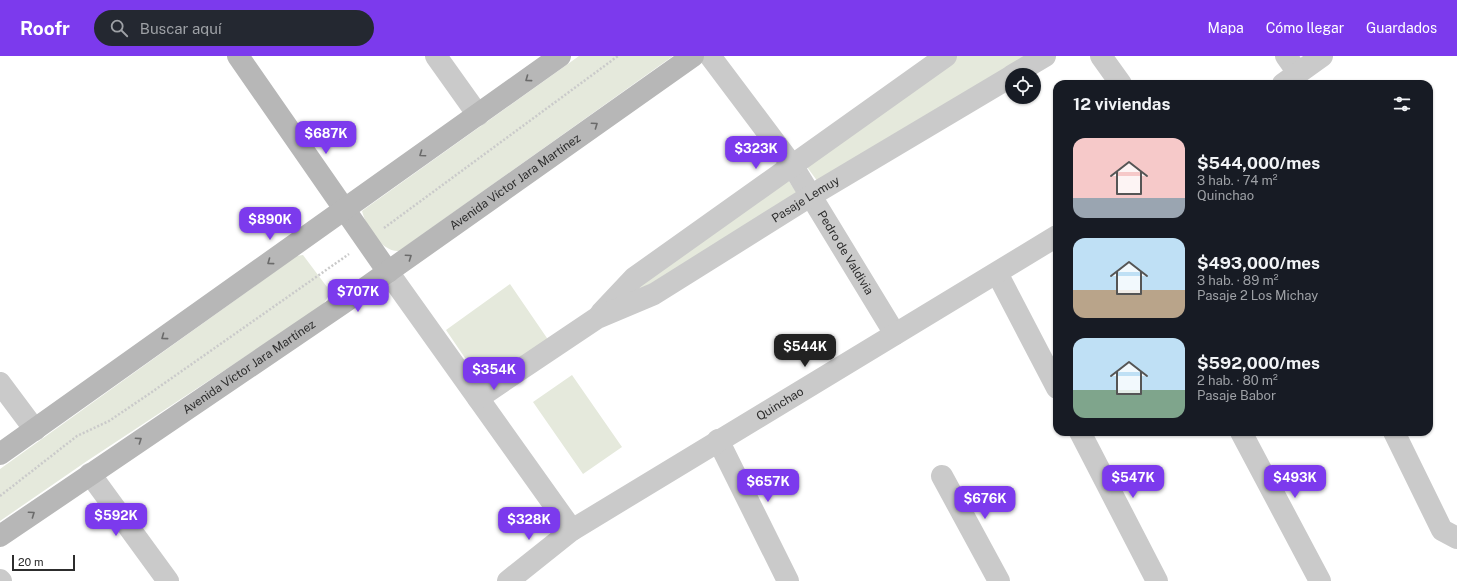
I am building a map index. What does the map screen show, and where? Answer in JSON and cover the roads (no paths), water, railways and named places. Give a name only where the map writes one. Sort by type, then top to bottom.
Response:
[{"type":"main road","points":[[238,56],[388,272]]},
{"type":"main road","points":[[0,454],[36,430],[343,209],[560,56]]},
{"type":"main road","name":"Avenida Víctor Jara Martínez","points":[[0,536],[388,272],[692,56]]},
{"type":"street","points":[[436,56],[478,114]]},
{"type":"street","name":"Pedro de Valdivia","points":[[710,56],[792,165],[812,195],[895,334]]},
{"type":"street","name":"Pasaje Lemuy","points":[[596,318],[634,278],[946,56]]},
{"type":"street","name":"Pasaje Lemuy","points":[[1024,68],[1045,56]]},
{"type":"street","points":[[1101,56],[1118,80]]},
{"type":"street","points":[[1289,71],[1322,56]]},
{"type":"street","name":"Pasaje Lemuy","points":[[478,398],[596,318],[654,294],[812,195],[1005,79]]},
{"type":"street","name":"Quinchao","points":[[508,581],[572,530],[718,440],[1053,238]]},
{"type":"street","points":[[388,272],[572,530]]},
{"type":"street","points":[[997,273],[1053,380]]},
{"type":"street","points":[[0,383],[36,430]]},
{"type":"street","points":[[1082,436],[1157,581]]},
{"type":"street","points":[[1243,436],[1320,581]]},
{"type":"street","points":[[1396,436],[1442,530],[1457,538]]},
{"type":"street","points":[[718,440],[788,581]]},
{"type":"street","points":[[90,474],[168,581]]},
{"type":"street","points":[[942,476],[999,581]]}]
